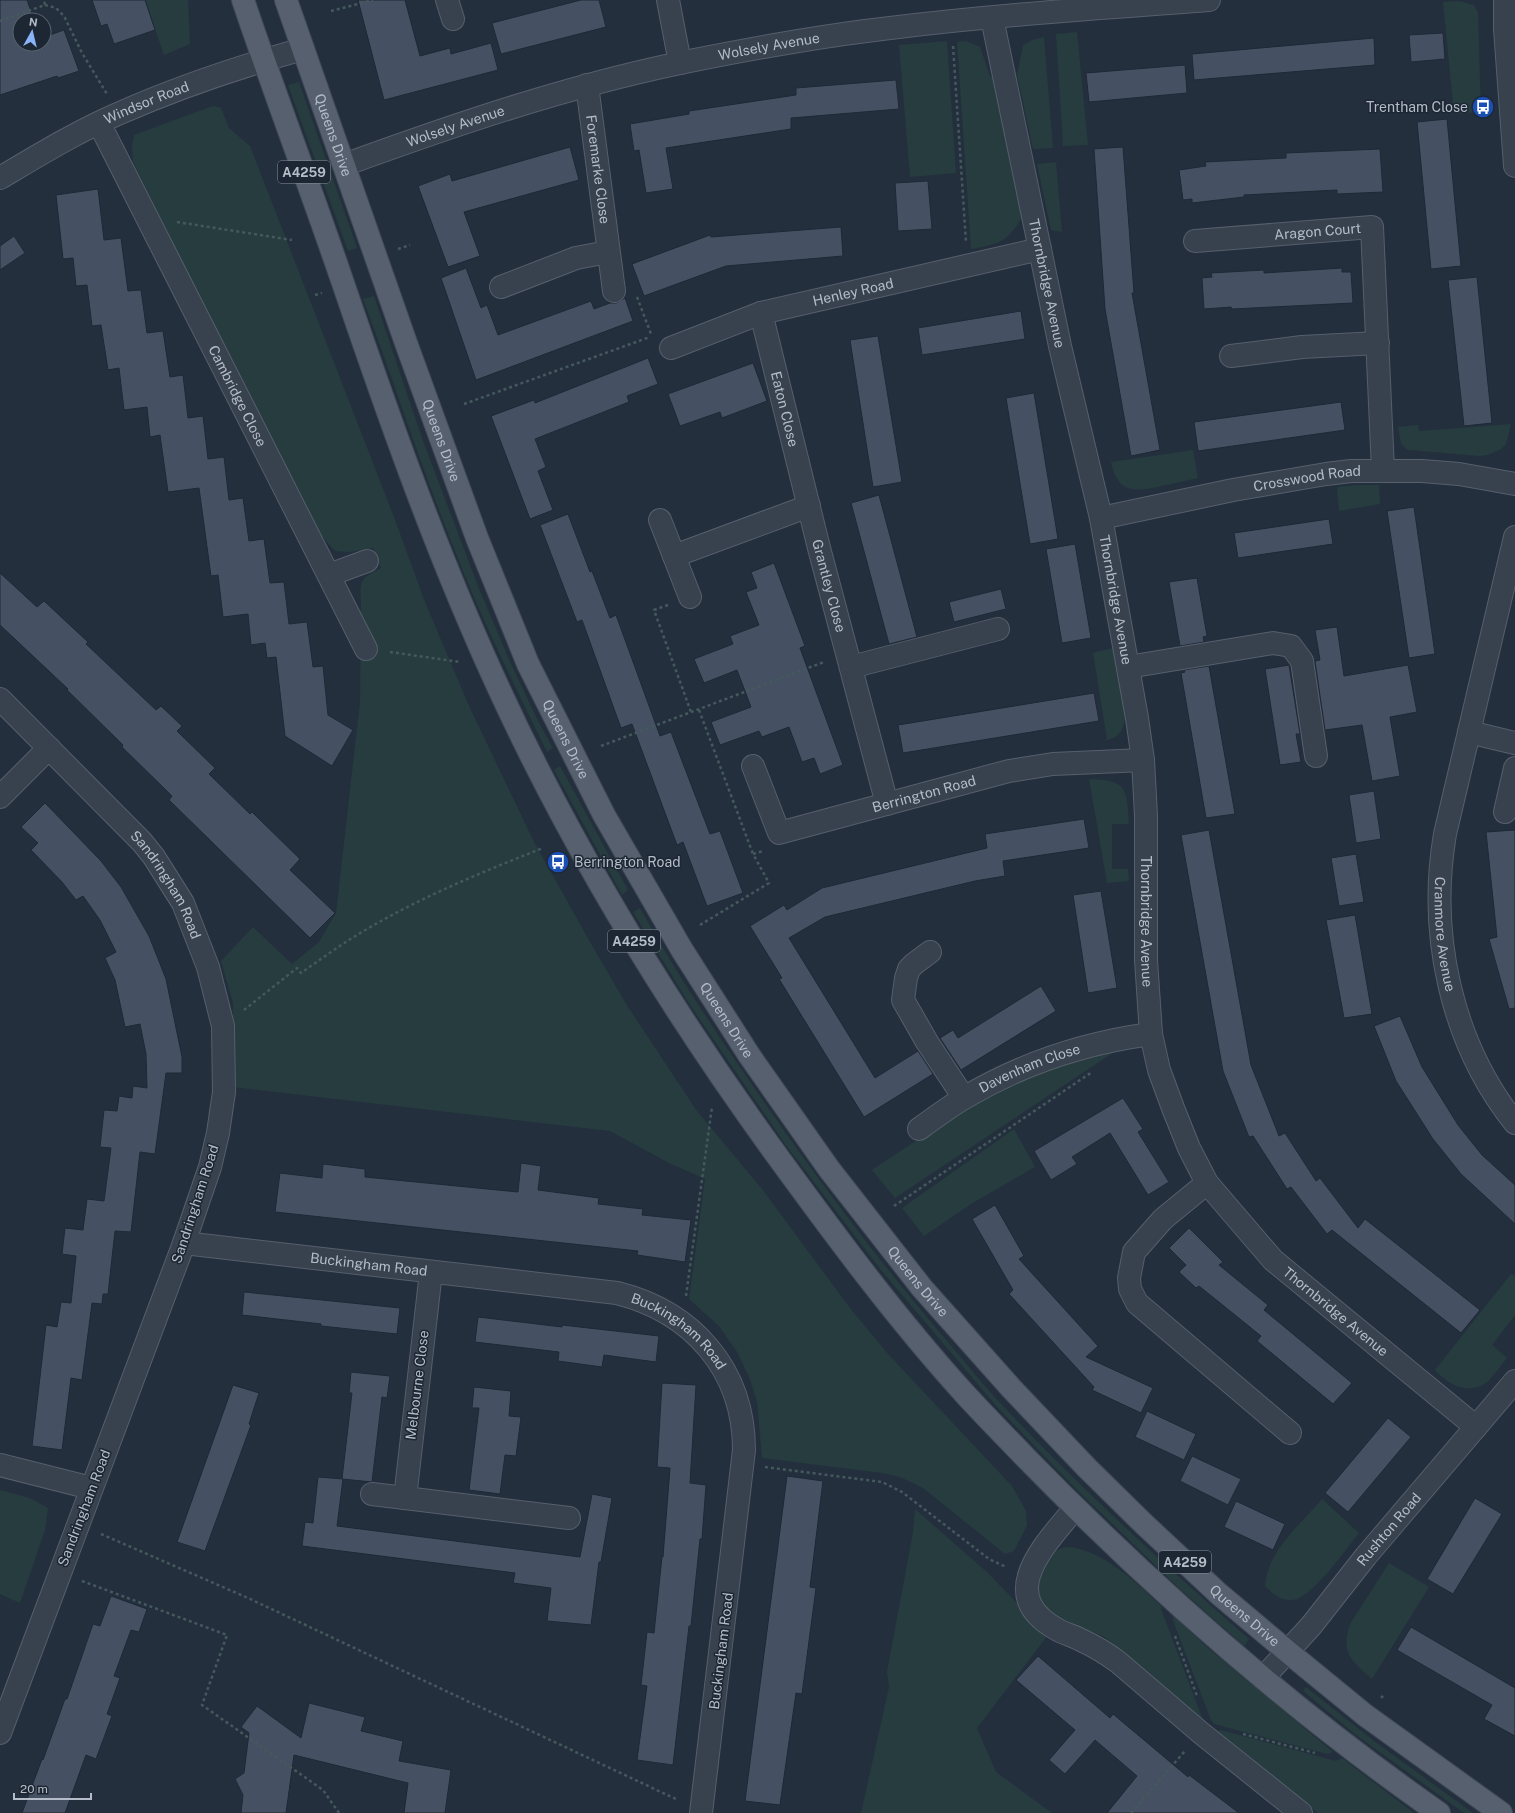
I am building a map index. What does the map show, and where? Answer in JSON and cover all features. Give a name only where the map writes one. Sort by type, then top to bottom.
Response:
[{"type":"main road","name":"A4259","points":[[242,0],[415,490],[467,618],[540,774],[576,842],[608,899],[685,1024],[745,1112],[849,1254],[964,1394],[1075,1508],[1168,1597],[1263,1678],[1407,1790],[1439,1813]]},
{"type":"main road","name":"Queens Drive","points":[[286,0],[476,538],[528,664],[604,815],[686,956],[786,1109],[829,1169],[922,1288],[1010,1388],[1092,1473],[1219,1594],[1288,1652],[1378,1724],[1501,1813]]},
{"type":"street","points":[[668,0],[680,63]]},
{"type":"street","name":"Wolsely Avenue","points":[[344,165],[476,119],[587,85],[680,63],[866,32],[992,18],[1209,0]]},
{"type":"street","points":[[1505,0],[1505,29],[1513,110],[1515,166]]},
{"type":"street","name":"Thornbridge Avenue","points":[[992,18],[1060,346],[1101,518],[1137,718],[1143,760],[1146,816],[1146,960],[1150,1034],[1159,1070],[1189,1148],[1207,1183],[1273,1260],[1476,1427]]},
{"type":"street","name":"Windsor Road","points":[[0,178],[58,144],[119,113],[263,60],[303,49]]},
{"type":"street","name":"Foremarke Close","points":[[587,85],[614,291]]},
{"type":"street","name":"Cambridge Close","points":[[99,123],[366,649]]},
{"type":"street","name":"Aragon Court","points":[[1195,241],[1372,227],[1383,470]]},
{"type":"street","name":"Henley Road","points":[[671,348],[761,313],[1040,249]]},
{"type":"street","points":[[501,287],[576,258],[608,252]]},
{"type":"street","name":"Eaton Close","points":[[761,313],[809,506]]},
{"type":"street","points":[[1231,356],[1302,347],[1378,343]]},
{"type":"street","name":"Crosswood Road","points":[[1101,518],[1233,490],[1326,474],[1383,470],[1459,474],[1515,484]]},
{"type":"street","points":[[674,556],[809,506]]},
{"type":"street","name":"Grantley Close","points":[[809,506],[887,804]]},
{"type":"street","points":[[660,520],[690,597]]},
{"type":"street","name":"Cranmore Avenue","points":[[1515,537],[1512,565],[1469,732],[1441,859],[1439,901],[1443,952],[1453,1001],[1473,1054],[1503,1108],[1515,1123]]},
{"type":"street","points":[[329,575],[367,561]]},
{"type":"street","points":[[849,660],[998,629]]},
{"type":"street","points":[[1128,667],[1273,643],[1291,646],[1302,661],[1316,756]]},
{"type":"street","name":"Sandringham Road","points":[[0,699],[154,857],[183,902],[208,967],[223,1026],[224,1092],[218,1133],[210,1167],[184,1243],[0,1733]]},
{"type":"street","points":[[1469,732],[1515,742]]},
{"type":"street","points":[[0,797],[49,748]]},
{"type":"street","name":"Berrington Road","points":[[779,833],[1009,771],[1052,764],[1143,760]]},
{"type":"street","points":[[753,766],[779,833]]},
{"type":"street","points":[[1505,812],[1515,768]]},
{"type":"street","points":[[930,952],[909,969],[906,978],[903,1000],[927,1042],[964,1098]]},
{"type":"street","name":"Davenham Close","points":[[919,1129],[964,1098],[1017,1070],[1060,1053],[1110,1039],[1150,1034]]},
{"type":"street","points":[[1207,1183],[1163,1219],[1134,1252],[1129,1278],[1130,1289],[1137,1303],[1290,1433]]},
{"type":"street","name":"Buckingham Road","points":[[184,1243],[346,1260],[431,1272],[617,1293],[645,1301],[674,1317],[694,1331],[702,1339],[717,1359],[732,1384],[740,1409],[744,1429],[743,1464],[701,1810]]},
{"type":"street","name":"Melbourne Close","points":[[405,1498],[431,1272]]},
{"type":"street","name":"Rushton Road","points":[[1263,1678],[1288,1652],[1366,1556],[1515,1381]]},
{"type":"street","points":[[0,1465],[91,1488]]},
{"type":"street","points":[[372,1494],[569,1518]]},
{"type":"street","points":[[1075,1508],[1041,1552],[1031,1569],[1026,1589],[1030,1607],[1038,1616],[1059,1631],[1082,1640],[1104,1652],[1118,1662],[1201,1733],[1301,1813]]},
{"type":"path","points":[[44,0],[45,5]]},
{"type":"path","points":[[331,12],[373,0]]},
{"type":"path","points":[[0,21],[45,5],[56,8],[64,16],[82,53],[119,113]]},
{"type":"path","points":[[951,22],[968,265]]},
{"type":"path","points":[[147,217],[292,240]]},
{"type":"path","points":[[614,291],[634,288],[658,352],[671,348]]},
{"type":"path","points":[[464,404],[652,336]]},
{"type":"path","points":[[690,597],[654,610],[691,712]]},
{"type":"path","points":[[366,649],[462,662]]},
{"type":"path","points":[[602,746],[691,712],[849,660]]},
{"type":"path","points":[[699,710],[753,854],[769,883],[700,926]]},
{"type":"path","points":[[753,854],[782,844],[779,833]]},
{"type":"path","points":[[223,1026],[297,968],[302,973],[350,939],[416,903],[472,877],[543,848]]},
{"type":"path","points":[[894,1206],[1093,1071]]},
{"type":"path","points":[[674,1317],[685,1302],[712,1107]]},
{"type":"path","points":[[743,1464],[882,1482],[902,1492],[989,1559],[1012,1570]]},
{"type":"path","points":[[78,1524],[248,1598],[655,1790],[701,1810]]},
{"type":"path","points":[[59,1573],[227,1635],[202,1705],[323,1790],[339,1813]]},
{"type":"path","points":[[1131,1813],[1208,1725],[1173,1631]]},
{"type":"path","points":[[1238,1733],[1319,1754]]},
{"type":"green space","points":[[145,0],[188,0],[190,44],[164,55]]},
{"type":"green space","points":[[1459,1],[1474,5],[1478,13],[1481,112],[1454,114],[1443,2]]},
{"type":"green space","points":[[1077,32],[1088,145],[1063,146],[1056,34]]},
{"type":"green space","points":[[1044,37],[1053,148],[1033,149],[1017,75],[1023,45],[1032,40]]},
{"type":"green space","points":[[947,41],[956,173],[910,177],[899,45]]},
{"type":"green space","points":[[966,41],[980,47],[990,76],[995,77],[1023,216],[1007,237],[996,243],[971,249],[957,42]]},
{"type":"green space","points":[[299,82],[357,248],[348,251],[288,85]]},
{"type":"green space","points":[[213,106],[221,108],[229,128],[250,146],[394,517],[425,602],[469,706],[534,842],[628,1007],[697,1111],[762,1189],[850,1308],[889,1355],[1012,1486],[1026,1511],[1027,1525],[1014,1551],[1005,1554],[923,1488],[900,1477],[882,1473],[762,1458],[757,1402],[750,1379],[737,1352],[719,1326],[689,1299],[705,1179],[669,1163],[610,1131],[232,1087],[233,1003],[221,961],[253,927],[292,964],[319,942],[336,913],[360,702],[361,587],[366,577],[381,568],[373,548],[351,552],[335,551],[321,535],[298,498],[133,162],[132,147],[134,135]]},
{"type":"green space","points":[[1056,162],[1062,232],[1051,230],[1037,164]]},
{"type":"green space","points":[[374,296],[422,438],[478,586],[511,664],[538,721],[553,748],[547,752],[483,617],[449,537],[363,299]]},
{"type":"green space","points":[[1511,424],[1506,444],[1501,449],[1488,455],[1480,456],[1408,450],[1401,444],[1398,427],[1418,425],[1419,431]]},
{"type":"green space","points":[[1193,450],[1198,478],[1152,488],[1135,489],[1123,485],[1118,480],[1111,462]]},
{"type":"green space","points":[[1379,485],[1380,504],[1339,511],[1337,487]]},
{"type":"green space","points":[[1117,647],[1124,688],[1125,720],[1122,730],[1118,735],[1104,741],[1107,739],[1093,653]]},
{"type":"green space","points":[[560,766],[628,890],[622,895],[554,770]]},
{"type":"green space","points":[[1089,779],[1111,781],[1118,784],[1125,794],[1129,824],[1112,824],[1112,869],[1128,869],[1129,881],[1107,883]]},
{"type":"green space","points":[[640,908],[714,1029],[754,1088],[869,1246],[908,1294],[1001,1404],[1122,1524],[1249,1639],[1244,1646],[1182,1591],[1075,1488],[998,1408],[880,1269],[785,1144],[690,1005],[633,912]]},
{"type":"green space","points":[[1117,1050],[895,1198],[872,1170],[962,1112],[1009,1086],[1033,1075],[1080,1058]]},
{"type":"green space","points":[[1014,1129],[1035,1167],[971,1204],[924,1236],[902,1208]]},
{"type":"green space","points":[[1511,1274],[1515,1275],[1515,1315],[1492,1345],[1507,1358],[1487,1382],[1473,1388],[1459,1387],[1446,1380],[1435,1370]]},
{"type":"green space","points":[[0,1490],[30,1498],[48,1508],[45,1530],[20,1603],[0,1594]]},
{"type":"green space","points":[[1322,1499],[1359,1533],[1319,1583],[1300,1597],[1292,1600],[1280,1598],[1273,1594],[1265,1586],[1267,1573],[1272,1561],[1286,1539]]},
{"type":"green space","points":[[915,1509],[988,1573],[1048,1635],[977,1728],[996,1772],[1052,1813],[861,1813],[889,1687],[887,1672],[913,1532]]},
{"type":"green space","points":[[1070,1547],[1096,1555],[1108,1562],[1142,1588],[1162,1607],[1161,1609],[1203,1720],[1202,1722],[1106,1638],[1063,1621],[1048,1611],[1043,1605],[1038,1591],[1041,1575],[1047,1562],[1054,1552],[1061,1548]]},
{"type":"green space","points":[[1389,1563],[1429,1587],[1372,1679],[1350,1656],[1346,1642],[1347,1634],[1350,1624]]},
{"type":"green space","points":[[1174,1616],[1208,1648],[1333,1752],[1327,1754],[1214,1724],[1211,1720],[1172,1618]]},
{"type":"green space","points":[[1306,1687],[1374,1741],[1473,1813],[1464,1813],[1356,1735],[1303,1691]]},
{"type":"green space","points":[[1221,1730],[1336,1761],[1342,1758],[1414,1813],[1318,1813],[1216,1732]]},
{"type":"building","points":[[0,0],[27,0],[31,12],[12,12],[12,52],[52,52],[52,34],[64,30],[79,71],[58,78],[57,76],[0,95]]},
{"type":"building","points":[[92,0],[145,0],[155,30],[114,44],[107,24],[101,26]]},
{"type":"building","points":[[358,0],[405,0],[420,56],[450,48],[451,54],[491,43],[498,70],[384,100]]},
{"type":"building","points":[[581,0],[599,0],[606,27],[501,54],[492,23]]},
{"type":"building","points":[[1443,33],[1445,59],[1411,62],[1409,35]]},
{"type":"building","points":[[1374,38],[1375,65],[1194,80],[1192,54]]},
{"type":"building","points":[[1185,65],[1187,93],[1089,102],[1086,73]]},
{"type":"building","points":[[896,80],[899,109],[791,118],[791,129],[666,148],[673,189],[646,193],[639,150],[634,151],[630,124],[689,114],[689,111],[796,95],[796,88]]},
{"type":"building","points":[[1447,119],[1461,266],[1431,269],[1417,122]]},
{"type":"building","points":[[570,147],[579,180],[464,212],[480,256],[448,267],[418,186],[450,174],[452,181]]},
{"type":"building","points":[[1123,147],[1134,293],[1132,293],[1160,450],[1131,456],[1105,309],[1094,149]]},
{"type":"building","points":[[1380,149],[1383,192],[1337,194],[1337,190],[1244,195],[1244,197],[1192,203],[1192,199],[1183,200],[1179,170],[1206,166],[1205,162],[1286,158],[1286,153]]},
{"type":"building","points":[[928,181],[932,229],[898,231],[895,183]]},
{"type":"building","points":[[98,189],[104,240],[121,238],[128,291],[141,290],[147,333],[163,331],[170,377],[183,375],[188,418],[203,416],[208,459],[224,457],[229,500],[243,498],[249,541],[264,539],[270,583],[284,582],[289,624],[307,622],[313,667],[323,666],[328,715],[353,730],[332,766],[285,736],[276,657],[267,658],[265,643],[251,645],[248,614],[223,617],[218,575],[211,576],[199,488],[168,492],[160,435],[150,437],[147,407],[124,410],[119,368],[108,370],[101,325],[92,326],[87,285],[76,286],[73,258],[63,259],[56,195]]},
{"type":"building","points":[[841,227],[843,256],[726,266],[644,296],[632,264],[710,235],[711,237]]},
{"type":"building","points":[[14,236],[25,253],[0,270],[0,246]]},
{"type":"building","points":[[466,268],[481,308],[487,305],[498,335],[591,301],[594,309],[610,303],[616,303],[625,298],[633,321],[476,380],[441,278]]},
{"type":"building","points":[[1342,268],[1342,272],[1351,272],[1353,303],[1204,309],[1202,278],[1212,277],[1211,273],[1264,270],[1264,273]]},
{"type":"building","points":[[1477,277],[1492,423],[1464,426],[1448,280]]},
{"type":"building","points":[[1021,311],[1025,339],[922,355],[918,328]]},
{"type":"building","points":[[878,336],[902,482],[873,487],[850,340]]},
{"type":"building","points":[[648,358],[658,384],[627,396],[629,402],[535,439],[546,467],[538,471],[553,510],[530,519],[491,416],[534,400],[535,403]]},
{"type":"building","points":[[753,363],[767,401],[722,418],[720,412],[680,426],[668,394]]},
{"type":"building","points":[[1034,393],[1058,539],[1030,544],[1006,398]]},
{"type":"building","points":[[1341,402],[1345,430],[1198,451],[1194,422]]},
{"type":"building","points":[[879,495],[917,637],[889,644],[851,503]]},
{"type":"building","points":[[1414,507],[1435,654],[1409,658],[1387,511]]},
{"type":"building","points":[[568,514],[590,572],[592,571],[610,618],[616,615],[660,736],[671,732],[710,834],[720,831],[743,893],[707,906],[683,842],[677,845],[632,724],[621,728],[582,620],[577,622],[540,525]]},
{"type":"building","points":[[1329,519],[1333,544],[1238,558],[1234,533]]},
{"type":"building","points":[[1075,544],[1091,638],[1062,643],[1046,549]]},
{"type":"building","points":[[774,563],[805,646],[800,648],[843,765],[820,774],[814,758],[802,762],[789,727],[762,737],[759,731],[720,745],[711,722],[751,707],[737,670],[704,683],[694,659],[733,644],[730,636],[759,625],[746,592],[757,588],[751,572]]},
{"type":"building","points":[[0,573],[37,607],[44,601],[88,642],[86,644],[156,710],[161,706],[182,726],[177,731],[215,768],[209,774],[250,814],[252,812],[300,859],[290,870],[335,913],[310,938],[169,800],[172,796],[122,747],[123,745],[67,690],[68,689],[0,625]]},
{"type":"building","points":[[1197,578],[1207,636],[1203,637],[1204,642],[1180,646],[1169,582]]},
{"type":"building","points":[[1001,589],[1006,609],[954,622],[949,602]]},
{"type":"building","points":[[1337,627],[1344,676],[1408,665],[1417,712],[1390,717],[1400,776],[1372,781],[1362,725],[1325,730],[1315,661],[1320,660],[1315,630]]},
{"type":"building","points":[[1289,665],[1300,734],[1296,734],[1301,762],[1280,765],[1265,669]]},
{"type":"building","points":[[1209,666],[1235,814],[1206,818],[1181,673],[1185,672],[1184,670]]},
{"type":"building","points":[[1094,693],[1099,721],[903,753],[898,725]]},
{"type":"building","points":[[1374,791],[1381,839],[1356,843],[1349,795]]},
{"type":"building","points":[[45,803],[101,861],[121,887],[149,936],[166,979],[182,1057],[182,1073],[166,1073],[155,1154],[140,1152],[131,1232],[115,1231],[108,1294],[103,1294],[102,1304],[92,1303],[82,1380],[71,1378],[62,1450],[32,1446],[46,1325],[57,1327],[61,1302],[71,1303],[76,1256],[62,1254],[65,1228],[83,1230],[87,1199],[104,1201],[111,1148],[100,1147],[104,1110],[117,1111],[119,1096],[132,1098],[133,1086],[147,1088],[146,1054],[140,1024],[125,1027],[115,980],[105,958],[116,952],[100,920],[83,896],[76,900],[62,882],[31,850],[38,843],[21,827]]},
{"type":"building","points":[[1084,819],[1089,848],[1003,861],[1005,876],[975,881],[825,917],[789,938],[875,1078],[918,1051],[933,1074],[864,1117],[779,979],[782,978],[750,926],[784,905],[787,910],[822,888],[987,848],[985,834]]},
{"type":"building","points":[[1209,830],[1251,1065],[1279,1136],[1285,1133],[1316,1181],[1320,1178],[1358,1228],[1365,1219],[1480,1310],[1461,1333],[1332,1230],[1327,1234],[1291,1187],[1287,1189],[1253,1136],[1249,1137],[1223,1071],[1181,835]]},
{"type":"building","points":[[1515,830],[1515,1008],[1509,1009],[1489,939],[1497,937],[1486,832]]},
{"type":"building","points":[[1356,854],[1364,902],[1339,906],[1331,858]]},
{"type":"building","points":[[1101,891],[1117,988],[1088,993],[1073,895]]},
{"type":"building","points":[[1355,915],[1372,1014],[1344,1018],[1326,920]]},
{"type":"building","points":[[1041,986],[1056,1011],[961,1070],[940,1038],[953,1030],[958,1038]]},
{"type":"building","points":[[1400,1016],[1422,1067],[1458,1125],[1482,1155],[1515,1185],[1515,1224],[1461,1174],[1433,1139],[1396,1081],[1374,1026]]},
{"type":"building","points":[[1123,1098],[1143,1129],[1138,1132],[1169,1182],[1148,1195],[1110,1133],[1072,1157],[1077,1164],[1051,1180],[1034,1151]]},
{"type":"building","points":[[521,1163],[541,1166],[538,1190],[599,1198],[598,1204],[643,1209],[642,1215],[691,1220],[685,1262],[637,1255],[638,1251],[275,1212],[280,1173],[322,1178],[323,1164],[365,1169],[365,1177],[518,1192]]},
{"type":"building","points":[[995,1205],[1024,1256],[1019,1259],[1098,1346],[1086,1357],[1153,1388],[1141,1413],[1092,1390],[1094,1387],[1009,1294],[1013,1290],[972,1219]]},
{"type":"building","points":[[1189,1228],[1223,1262],[1219,1265],[1268,1305],[1264,1310],[1352,1383],[1333,1404],[1257,1341],[1261,1336],[1199,1286],[1196,1288],[1179,1272],[1186,1265],[1169,1248]]},
{"type":"building","points":[[244,1292],[400,1308],[397,1334],[321,1326],[321,1324],[242,1315]]},
{"type":"building","points":[[478,1317],[659,1336],[656,1362],[604,1355],[602,1367],[558,1361],[559,1352],[475,1342]]},
{"type":"building","points":[[351,1372],[390,1376],[387,1398],[382,1397],[372,1482],[342,1479],[352,1393],[349,1393]]},
{"type":"building","points":[[662,1383],[696,1385],[690,1483],[706,1485],[702,1539],[700,1539],[691,1626],[689,1626],[673,1765],[637,1760],[647,1686],[641,1685],[647,1632],[654,1633],[663,1557],[670,1468],[657,1467]]},
{"type":"building","points":[[233,1385],[259,1393],[249,1424],[251,1425],[205,1551],[177,1542]]},
{"type":"building","points":[[474,1387],[511,1391],[509,1416],[521,1417],[516,1456],[505,1455],[500,1494],[469,1490],[479,1408],[472,1408]]},
{"type":"building","points":[[1147,1411],[1196,1434],[1184,1460],[1135,1437]]},
{"type":"building","points":[[1388,1418],[1411,1437],[1348,1512],[1325,1493]]},
{"type":"building","points":[[1192,1456],[1241,1479],[1228,1505],[1180,1481]]},
{"type":"building","points":[[787,1476],[823,1481],[810,1587],[816,1588],[802,1694],[796,1693],[780,1805],[745,1801]]},
{"type":"building","points":[[318,1477],[343,1479],[337,1526],[580,1557],[592,1494],[612,1498],[601,1562],[599,1562],[591,1625],[547,1621],[551,1588],[513,1583],[515,1573],[302,1546],[305,1522],[313,1523]]},
{"type":"building","points":[[1475,1498],[1502,1514],[1453,1594],[1427,1579]]},
{"type":"building","points":[[1236,1501],[1285,1524],[1273,1550],[1224,1527]]},
{"type":"building","points":[[111,1596],[147,1609],[139,1632],[131,1630],[114,1676],[120,1678],[107,1714],[112,1716],[96,1759],[86,1755],[65,1813],[22,1813],[65,1699],[67,1699],[93,1624],[100,1626]]},
{"type":"building","points":[[1411,1627],[1515,1688],[1515,1736],[1484,1719],[1492,1705],[1397,1650]]},
{"type":"building","points":[[1038,1656],[1110,1718],[1113,1714],[1188,1777],[1189,1775],[1239,1813],[1107,1813],[1137,1776],[1095,1740],[1065,1774],[1049,1760],[1075,1730],[1016,1680]]},
{"type":"building","points":[[309,1703],[365,1717],[361,1731],[403,1741],[399,1761],[451,1770],[445,1813],[404,1813],[408,1783],[294,1755],[286,1813],[241,1813],[243,1795],[235,1779],[244,1773],[249,1733],[241,1727],[257,1706],[301,1738]]},
{"type":"place","name":"Trentham Close","points":[[1483,107]]},
{"type":"place","name":"Berrington Road","points":[[558,862]]}]
